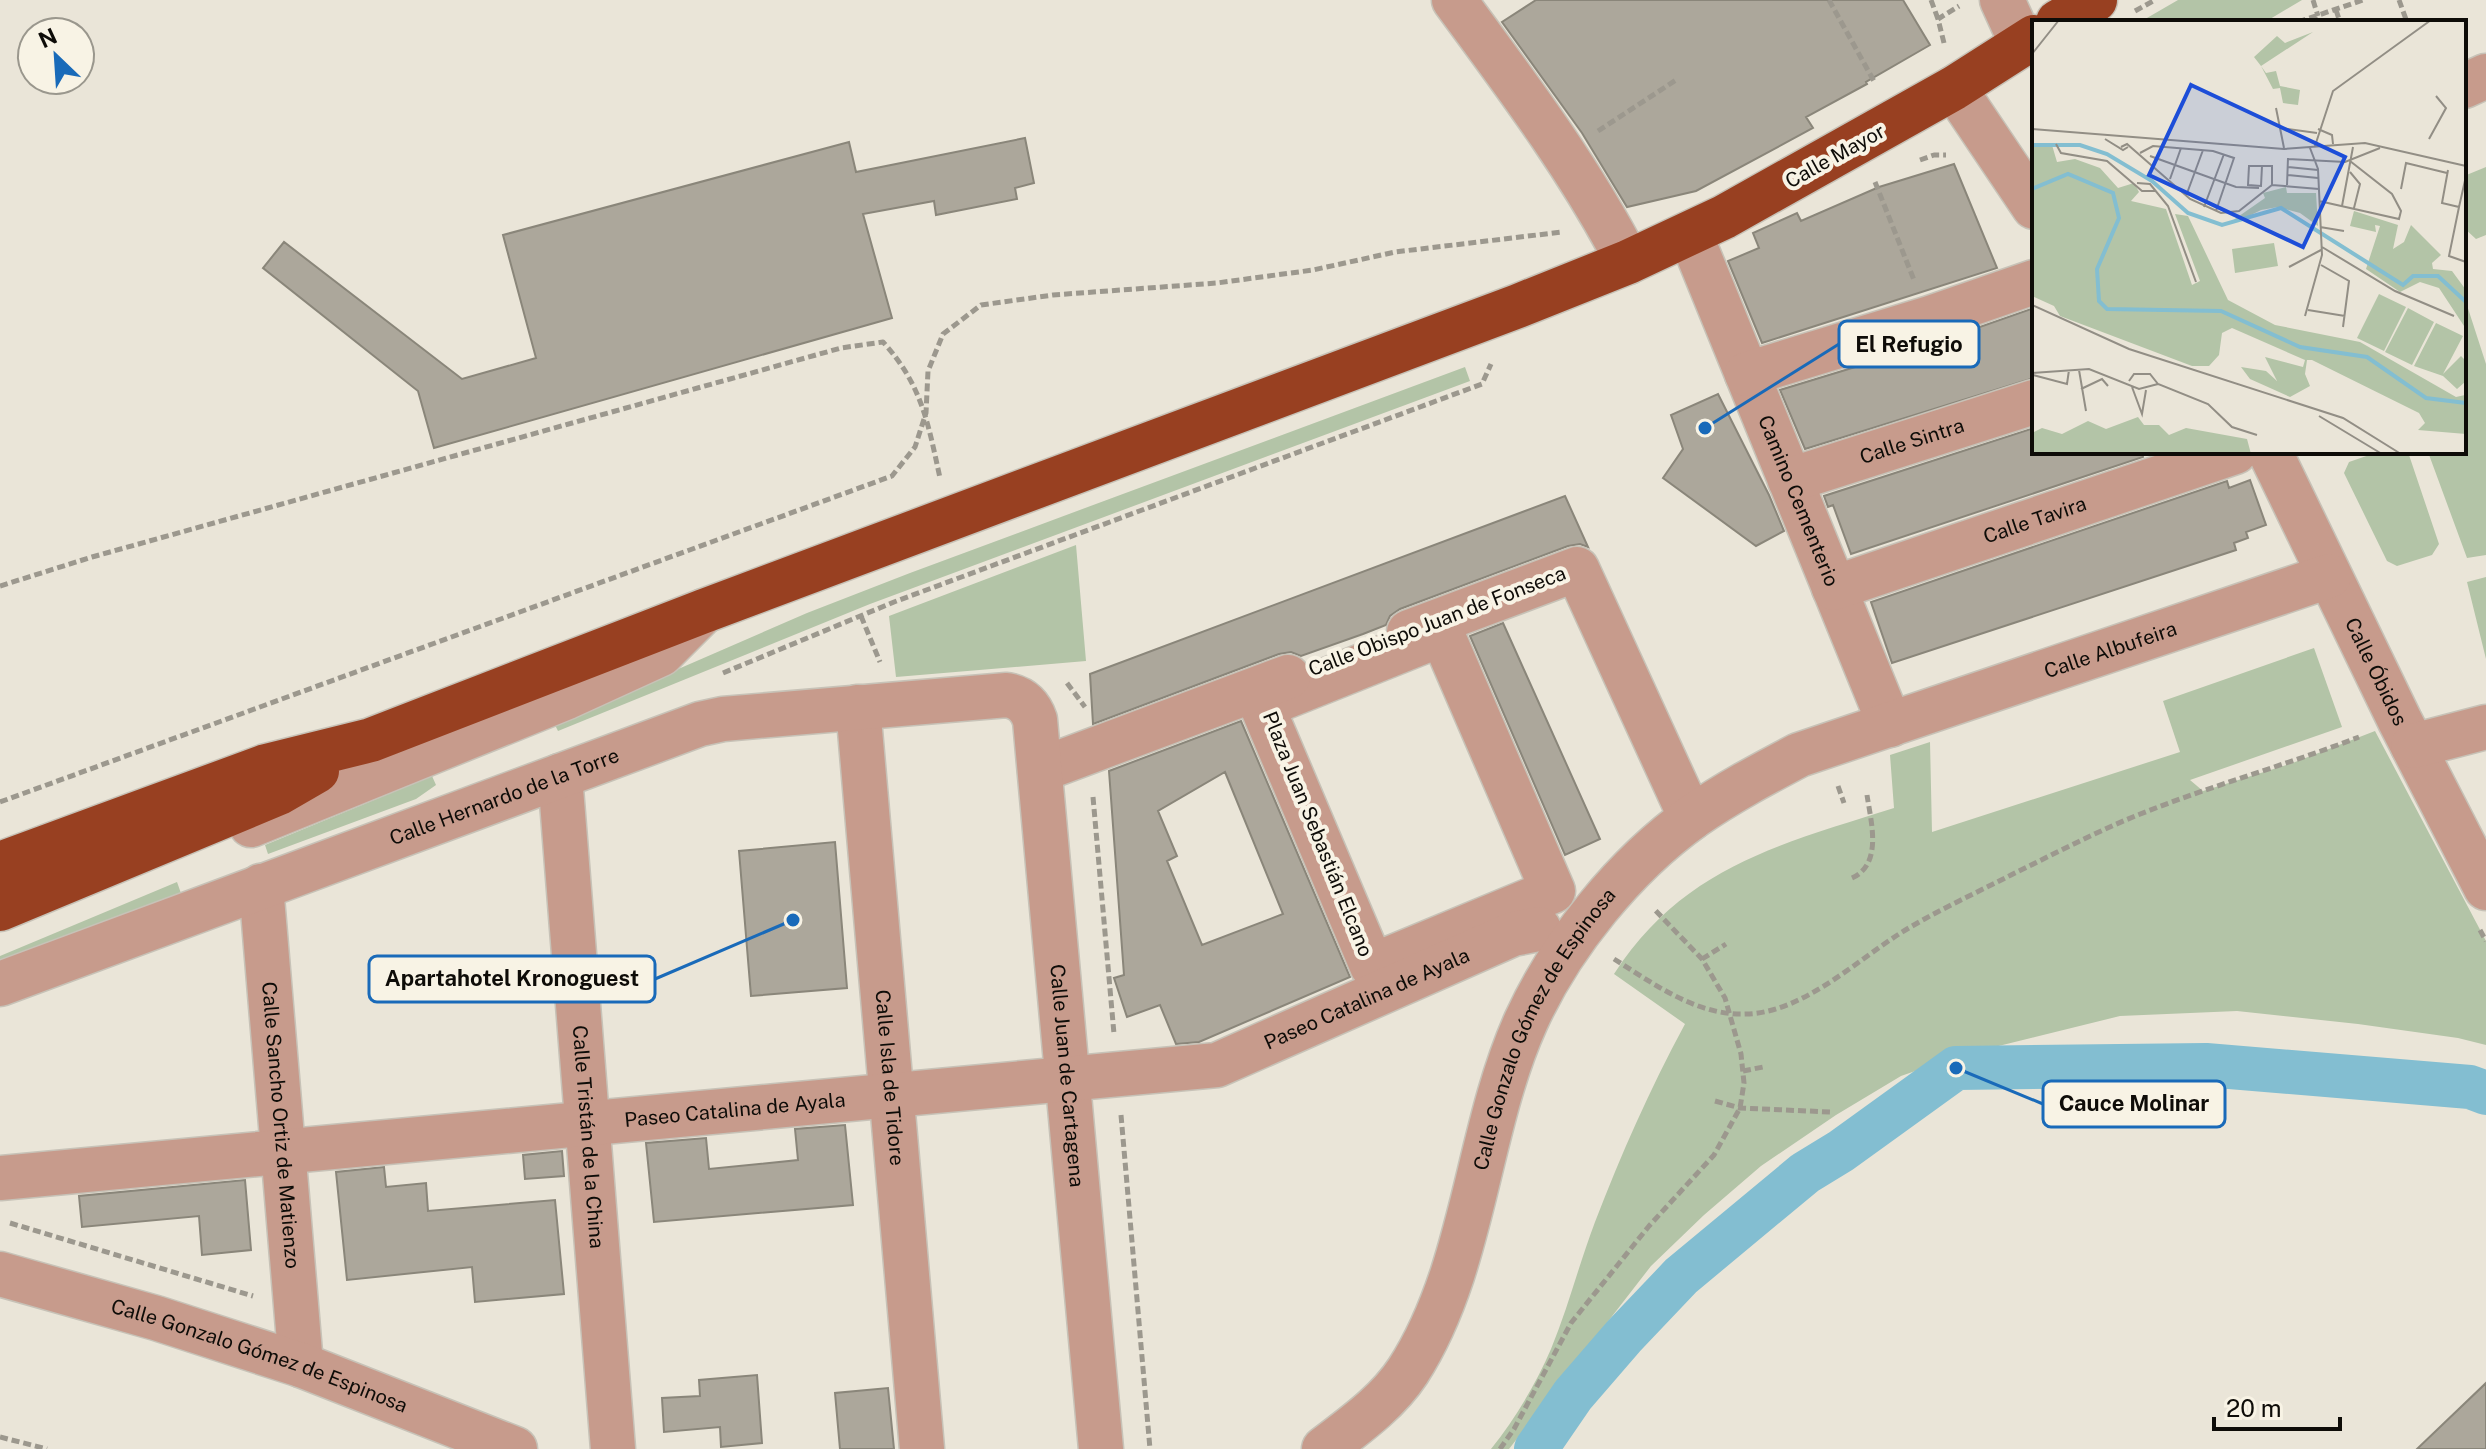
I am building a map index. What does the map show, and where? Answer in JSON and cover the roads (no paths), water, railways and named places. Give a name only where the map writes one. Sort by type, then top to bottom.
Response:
[{"type":"highway","name":"Calle Mayor","points":[[2061,20],[2095,0]]},
{"type":"highway","name":"Calle Mayor","points":[[371,740],[1628,262],[1690,234],[1818,166],[1954,88],[2032,38]]},
{"type":"highway","points":[[0,864],[266,766],[371,740]]},
{"type":"highway","points":[[0,909],[279,793],[371,740]]},
{"type":"street","points":[[1456,0],[1595,201],[1628,262]]},
{"type":"street","points":[[2002,0],[2032,28]]},
{"type":"street","points":[[2466,85],[2486,76]]},
{"type":"street","points":[[1954,88],[2032,204]]},
{"type":"street","name":"Camino Cementerio","points":[[1690,234],[1890,725]]},
{"type":"street","points":[[1747,374],[1930,318],[2032,283]]},
{"type":"street","name":"Calle Sintra","points":[[1790,480],[2032,403]]},
{"type":"street","name":"Calle Tavira","points":[[1834,588],[2229,454]]},
{"type":"street","name":"Calle Óbidos","points":[[2271,454],[2406,733],[2486,888]]},
{"type":"street","name":"Calle Obispo Juan de Fonseca","points":[[1040,770],[1577,569],[1691,818]]},
{"type":"street","name":"Calle Albufeira","points":[[1890,725],[2329,576]]},
{"type":"street","points":[[0,927],[567,697],[661,654],[704,611]]},
{"type":"street","name":"Plaza Juan Sebastián Elcano","points":[[1442,634],[1553,891],[1372,966],[1262,706],[1442,634]]},
{"type":"street","name":"Calle Hernardo de la Torre","points":[[0,984],[700,724],[723,719],[1007,695],[1017,697],[1026,704]]},
{"type":"street","name":"Calle Juan de Cartagena","points":[[1026,704],[1035,720],[1101,1449]]},
{"type":"street","name":"Calle Isla de Tidore","points":[[858,707],[922,1449]]},
{"type":"street","name":"Calle Gonzalo Gómez de Espinosa","points":[[1324,1449],[1387,1398],[1408,1371],[1427,1333],[1461,1243],[1512,1059],[1544,985],[1558,933],[1601,903],[1691,818],[1728,794],[1799,755],[1890,725]]},
{"type":"street","points":[[2406,733],[2486,727]]},
{"type":"street","name":"Calle Tristán de la China","points":[[560,776],[613,1449]]},
{"type":"street","name":"Calle Sancho Ortiz de Matienzo","points":[[261,886],[301,1365]]},
{"type":"street","name":"Paseo Catalina de Ayala","points":[[0,1178],[1217,1065],[1513,934],[1558,933]]},
{"type":"street","name":"Calle Gonzalo Gómez de Espinosa","points":[[0,1274],[156,1318],[301,1365],[515,1449]]},
{"type":"waterway","points":[[1536,1449],[1573,1395],[1681,1276],[1805,1173],[1841,1151],[1956,1068],[2206,1065],[2470,1087],[2486,1093]]},
{"type":"place","name":"El Refugio","points":[[1705,428]]},
{"type":"place","name":"Apartahotel Kronoguest","points":[[793,920]]},
{"type":"place","name":"Cauce Molinar","points":[[1956,1068]]}]
